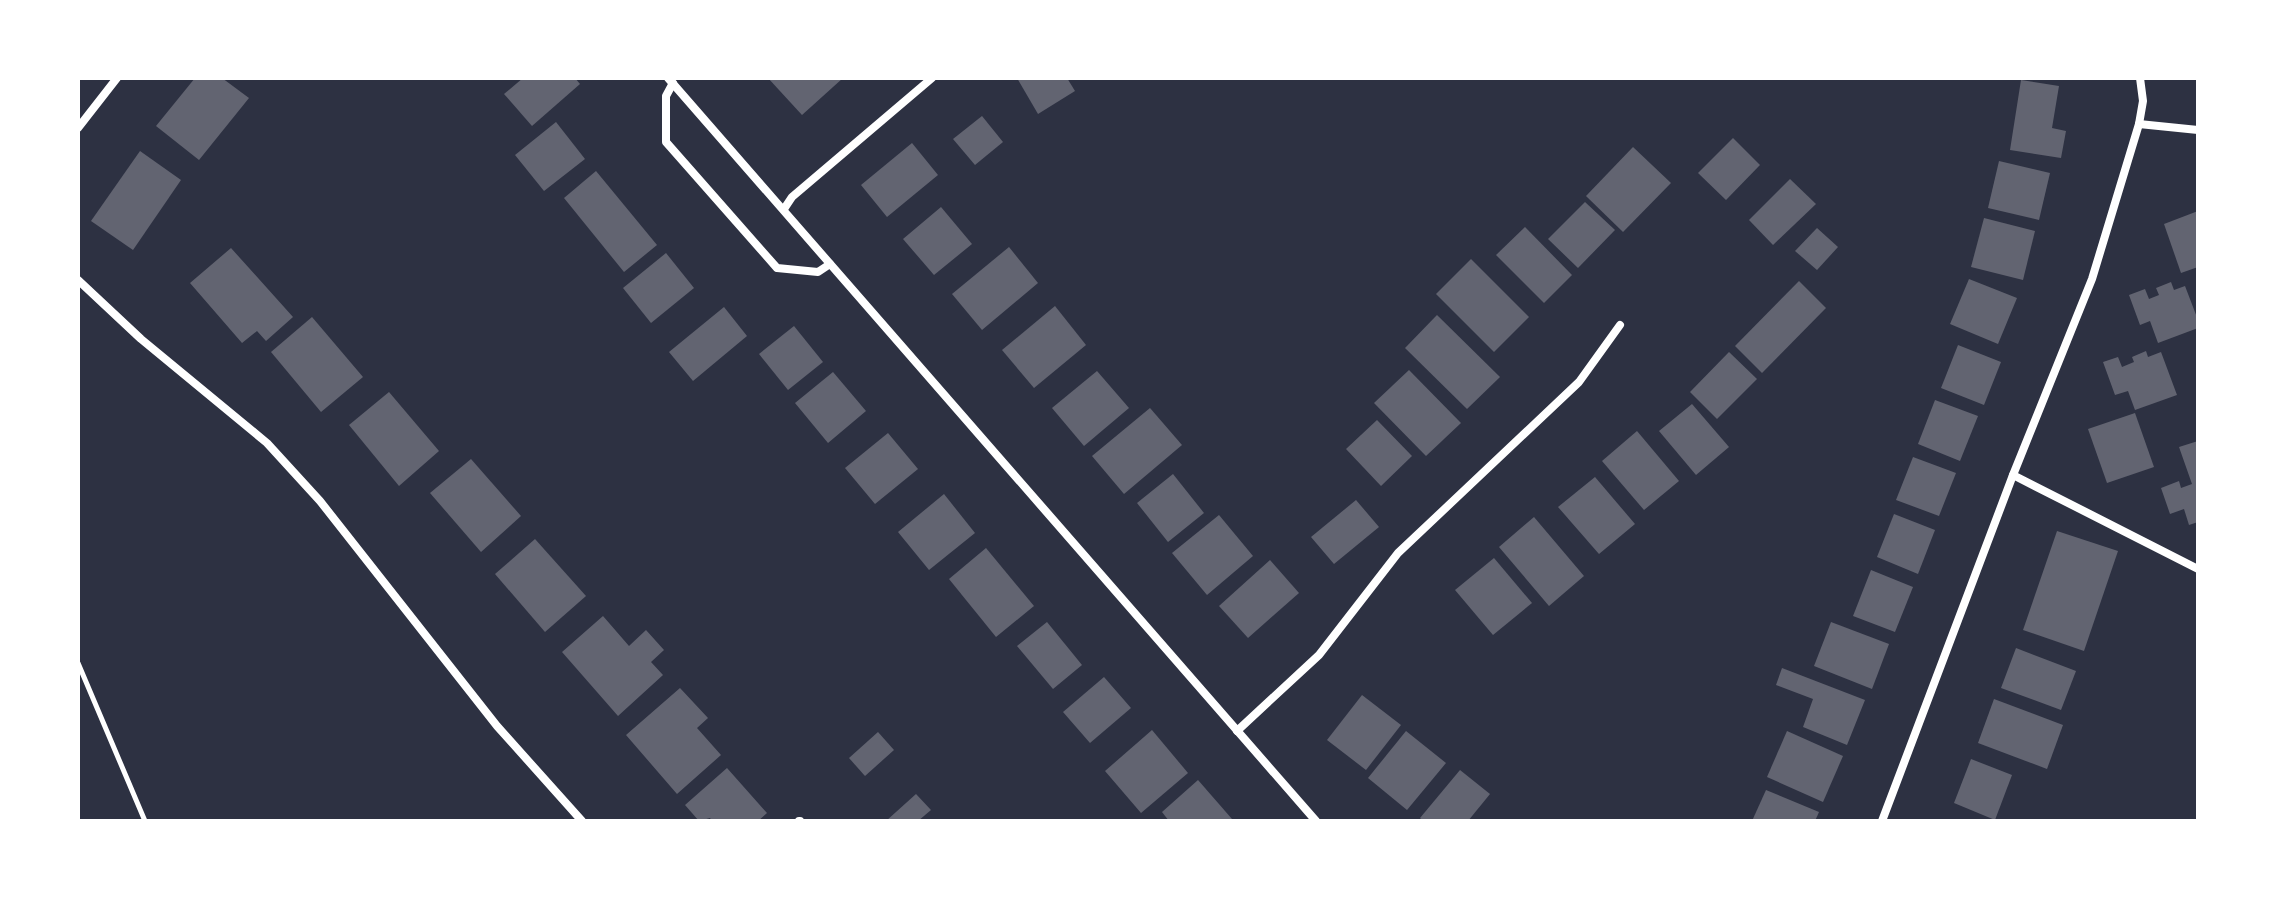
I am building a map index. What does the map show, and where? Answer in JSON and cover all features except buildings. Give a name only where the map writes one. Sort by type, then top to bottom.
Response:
[{"type":"street","points":[[78,128],[117,78]]},
{"type":"street","points":[[784,209],[792,197],[932,78]]},
{"type":"street","points":[[1882,821],[2013,475],[2092,279],[2139,124],[2143,101],[2140,78]]},
{"type":"street","points":[[670,80],[1316,821]]},
{"type":"street","points":[[670,80],[666,96],[666,142],[777,268],[818,272],[830,264]]},
{"type":"street","points":[[2139,124],[2198,130]]},
{"type":"street","points":[[78,280],[141,339],[267,443],[320,501],[497,726],[582,821]]},
{"type":"street","points":[[1237,731],[1319,655],[1398,553],[1579,382],[1620,325]]},
{"type":"street","points":[[2013,475],[2198,569]]},
{"type":"path","points":[[78,663],[145,821]]}]
